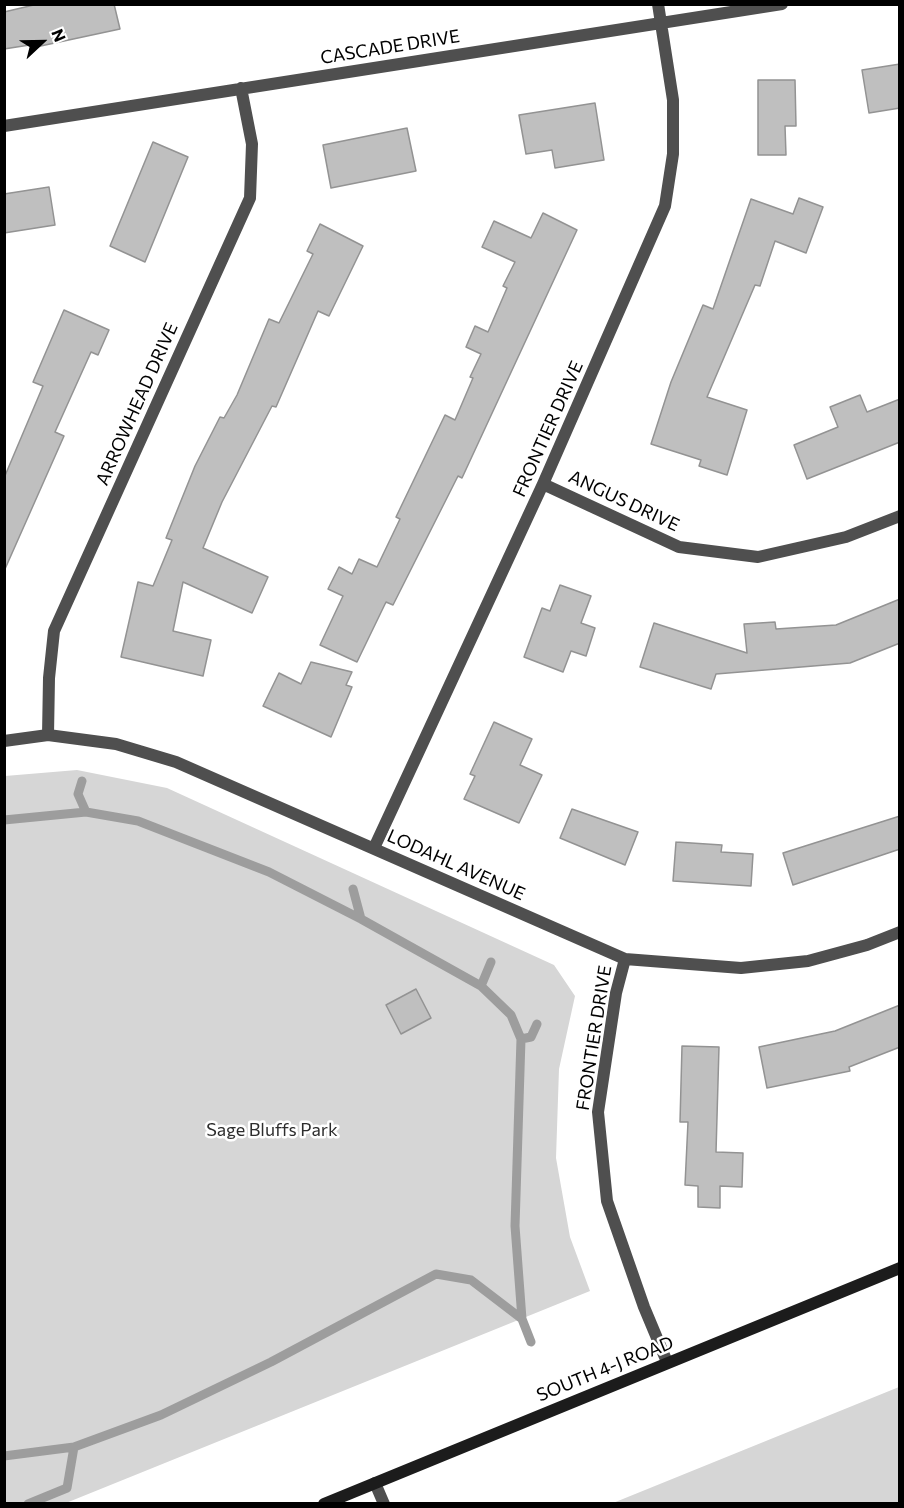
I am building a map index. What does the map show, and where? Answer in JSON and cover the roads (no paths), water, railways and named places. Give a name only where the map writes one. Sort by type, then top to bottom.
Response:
[{"type":"main road","name":"SOUTH 4-J ROAD","points":[[324,1503],[900,1268]]},
{"type":"street","name":"FRONTIER DRIVE","points":[[374,849],[543,484],[665,206],[673,154],[673,100],[658,4]]},
{"type":"street","name":"CASCADE DRIVE","points":[[4,126],[661,25],[782,4]]},
{"type":"street","name":"ARROWHEAD DRIVE","points":[[48,735],[49,678],[54,631],[250,198],[252,144],[241,88]]},
{"type":"street","name":"ANGUS DRIVE","points":[[543,484],[680,547],[758,557],[846,537],[900,516]]},
{"type":"street","name":"LODAHL AVENUE","points":[[4,741],[48,735],[116,744],[176,762],[625,959],[741,968],[808,961],[867,945],[900,932]]},
{"type":"street","name":"FRONTIER DRIVE","points":[[625,959],[616,993],[598,1112],[608,1201],[644,1307],[667,1362]]},
{"type":"street","points":[[375,1483],[384,1503]]},
{"type":"waterway","points":[[82,781],[78,794],[86,812]]},
{"type":"waterway","points":[[4,820],[86,812],[138,821],[269,872],[361,919],[481,986],[511,1015],[521,1039],[515,1226],[522,1319],[531,1342]]},
{"type":"waterway","points":[[353,889],[361,919]]},
{"type":"waterway","points":[[481,986],[491,962]]},
{"type":"waterway","points":[[521,1039],[531,1037],[537,1024]]},
{"type":"waterway","points":[[4,1456],[74,1447],[161,1415],[271,1362],[436,1274],[471,1280],[522,1319]]},
{"type":"waterway","points":[[28,1504],[67,1488],[74,1447]]},
{"type":"park label","name":"Sage Bluffs Park","points":[[272,1130]]}]
